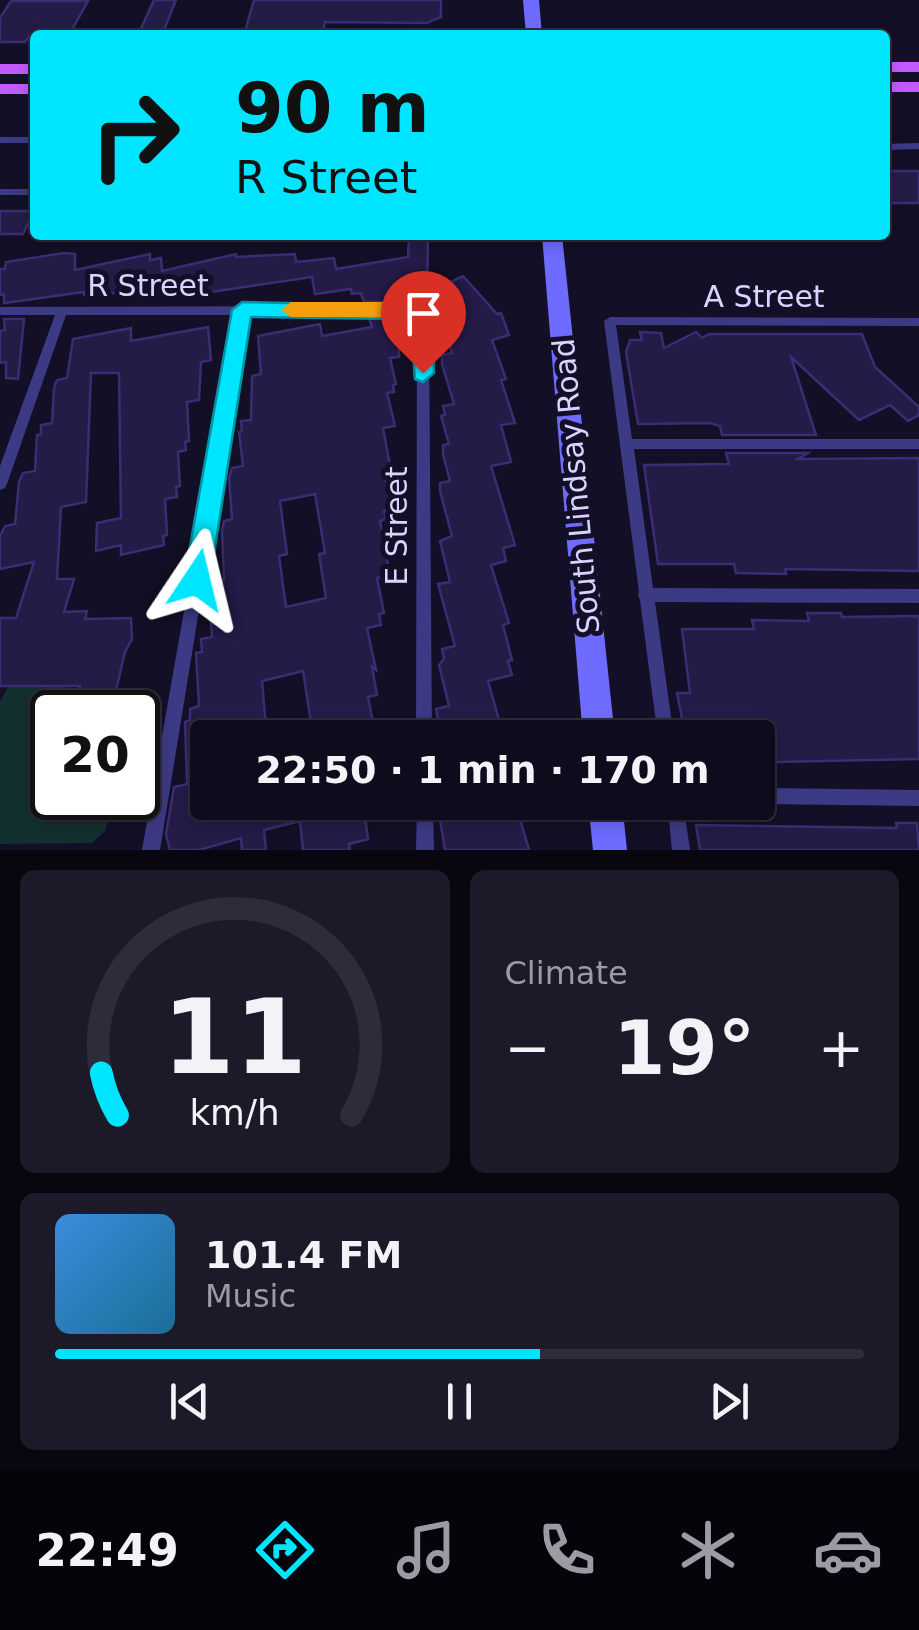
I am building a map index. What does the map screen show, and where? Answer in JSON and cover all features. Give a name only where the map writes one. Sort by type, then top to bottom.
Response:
[{"type":"main road","points":[[531,0],[534,30]]},
{"type":"main road","points":[[890,67],[919,67]]},
{"type":"main road","points":[[0,70],[30,70]]},
{"type":"main road","points":[[890,87],[919,87]]},
{"type":"main road","points":[[0,89],[30,89]]},
{"type":"main road","name":"South Lindsay Road","points":[[552,240],[597,720]]},
{"type":"main road","points":[[608,820],[610,850]]},
{"type":"lane","points":[[0,140],[30,140]]},
{"type":"lane","points":[[890,147],[919,146]]},
{"type":"lane","points":[[0,192],[30,192]]},
{"type":"lane","points":[[152,850],[242,310]]},
{"type":"lane","name":"R Street","points":[[0,311],[391,310],[415,316]]},
{"type":"lane","points":[[0,484],[62,311]]},
{"type":"lane","name":"E Street","points":[[415,316],[423,336],[424,720]]},
{"type":"lane","name":"A Street","points":[[625,444],[610,321],[919,322]]},
{"type":"lane","points":[[663,720],[625,444],[919,444]]},
{"type":"lane","points":[[645,595],[919,596]]},
{"type":"lane","points":[[775,796],[919,798]]},
{"type":"lane","points":[[424,820],[425,850]]},
{"type":"lane","points":[[678,820],[682,850]]},
{"type":"green space","points":[[9,686],[66,686],[65,690],[30,690],[30,820],[108,820],[105,831],[92,843],[0,844],[0,701]]},
{"type":"building","points":[[154,0],[176,0],[164,30],[140,30]]},
{"type":"building","points":[[254,0],[441,0],[441,17],[427,23],[325,22],[323,30],[245,30]]},
{"type":"building","points":[[11,1],[88,1],[72,30],[30,30],[25,42],[0,42],[0,18]]},
{"type":"building","points":[[890,171],[919,171],[919,203],[890,203]]},
{"type":"building","points":[[0,211],[30,211],[23,234],[0,234]]},
{"type":"building","points":[[409,240],[428,240],[427,296],[385,296],[387,302],[364,302],[361,293],[352,294],[351,289],[315,294],[312,277],[184,296],[173,291],[131,298],[131,290],[4,303],[4,294],[0,295],[0,269],[5,269],[6,262],[64,253],[75,254],[75,270],[150,254],[150,260],[161,258],[162,271],[236,254],[295,254],[296,262],[334,258],[336,269],[408,257]]},
{"type":"building","points":[[463,276],[497,314],[501,313],[509,335],[492,340],[506,379],[501,380],[515,423],[501,425],[511,462],[491,466],[515,545],[503,548],[506,561],[491,565],[509,623],[503,625],[512,660],[508,661],[512,675],[488,681],[499,720],[438,720],[436,709],[449,706],[439,665],[444,659],[442,649],[455,646],[438,584],[450,582],[440,541],[452,536],[440,491],[440,483],[450,481],[443,454],[443,445],[449,444],[441,416],[445,415],[443,406],[454,404],[442,364],[442,355],[452,353],[433,290]]},
{"type":"building","points":[[369,318],[391,318],[399,348],[399,357],[390,358],[394,392],[387,393],[395,426],[383,428],[392,476],[385,478],[392,508],[384,511],[386,519],[380,521],[388,565],[384,566],[386,576],[377,578],[384,613],[379,614],[381,625],[367,628],[376,670],[372,667],[377,695],[368,697],[372,720],[311,720],[303,671],[262,681],[265,720],[190,720],[190,709],[199,706],[196,653],[202,652],[201,639],[212,637],[209,592],[215,591],[214,582],[224,580],[222,531],[224,521],[232,519],[229,478],[232,468],[243,466],[241,421],[251,420],[252,376],[261,374],[258,336],[320,324],[322,336],[372,327]],"holes":[[[315,494],[325,553],[319,554],[326,598],[286,607],[279,556],[287,554],[280,501]]]},
{"type":"building","points":[[4,319],[24,319],[18,379],[6,378],[6,362],[0,363]]},
{"type":"building","points":[[208,327],[211,360],[201,362],[199,400],[187,402],[189,441],[185,442],[186,450],[178,452],[177,497],[165,499],[164,545],[121,555],[121,545],[96,551],[97,523],[121,518],[119,373],[91,373],[86,502],[61,507],[57,579],[74,579],[64,612],[87,611],[85,619],[131,618],[132,639],[116,690],[0,686],[0,618],[16,618],[34,562],[0,569],[0,536],[5,526],[15,524],[23,473],[35,471],[37,435],[41,434],[41,425],[52,423],[57,380],[67,378],[73,339],[131,328],[131,341]]},
{"type":"building","points":[[640,332],[661,333],[664,348],[696,332],[702,338],[709,334],[862,334],[875,367],[919,407],[919,415],[908,421],[890,405],[859,420],[791,357],[816,435],[722,435],[720,426],[710,423],[638,424],[626,352],[630,340],[642,340]]},
{"type":"building","points":[[726,453],[808,453],[798,459],[919,458],[919,571],[785,569],[786,574],[736,573],[734,564],[658,564],[644,465],[729,464]]},
{"type":"building","points":[[807,613],[841,613],[842,617],[919,616],[919,759],[777,762],[775,720],[682,720],[677,693],[690,693],[682,629],[754,629],[752,620],[809,621]]},
{"type":"building","points":[[190,720],[190,820],[365,820],[368,839],[349,844],[350,850],[303,850],[300,821],[264,830],[266,850],[242,850],[241,838],[199,850],[170,850],[166,834],[174,787],[187,784],[185,722]]},
{"type":"building","points":[[440,820],[520,820],[529,850],[445,850]]},
{"type":"building","points":[[896,823],[917,823],[919,850],[700,850],[696,825],[897,828]]},
{"type":"slow traffic","points":[[291,310],[392,310]]},
{"type":"route","points":[[197,580],[242,310],[404,311],[415,316],[422,326],[423,373]]}]
